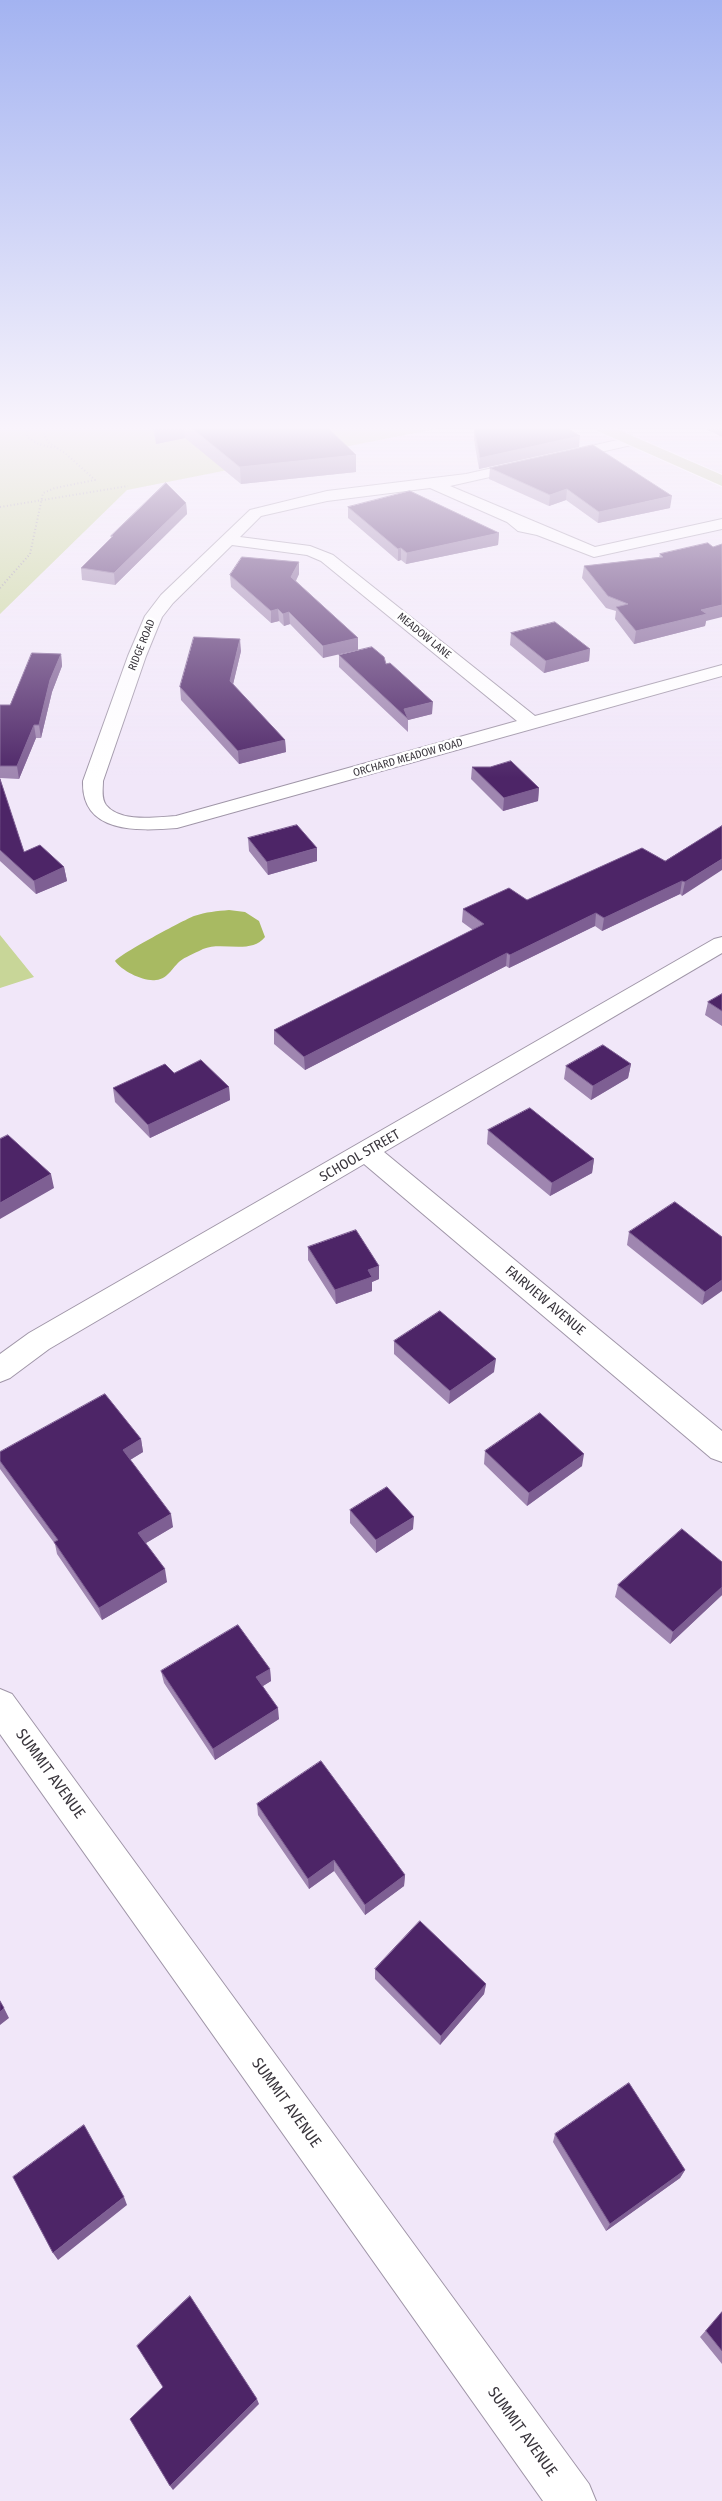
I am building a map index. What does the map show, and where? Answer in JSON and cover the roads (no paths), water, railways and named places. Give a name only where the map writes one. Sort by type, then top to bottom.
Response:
[{"type":"street","name":"RIDGE ROAD","points":[[97,805],[93,798],[93,781],[137,656],[154,616],[167,599],[222,545]]},
{"type":"street","name":"MEADOW LANE","points":[[263,545],[310,551],[327,558],[530,722]]},
{"type":"street","points":[[575,545],[594,552],[627,545]]},
{"type":"street","name":"ORCHARD MEADOW ROAD","points":[[97,805],[108,816],[134,824],[177,822],[398,762],[530,722],[722,670]]},
{"type":"street","name":"SCHOOL STREET","points":[[0,1370],[39,1340],[367,1152],[722,944]]},
{"type":"street","name":"FAIRVIEW AVENUE","points":[[367,1152],[722,1449]]},
{"type":"street","name":"SUMMIT AVENUE","points":[[0,1705],[572,2501]]}]
